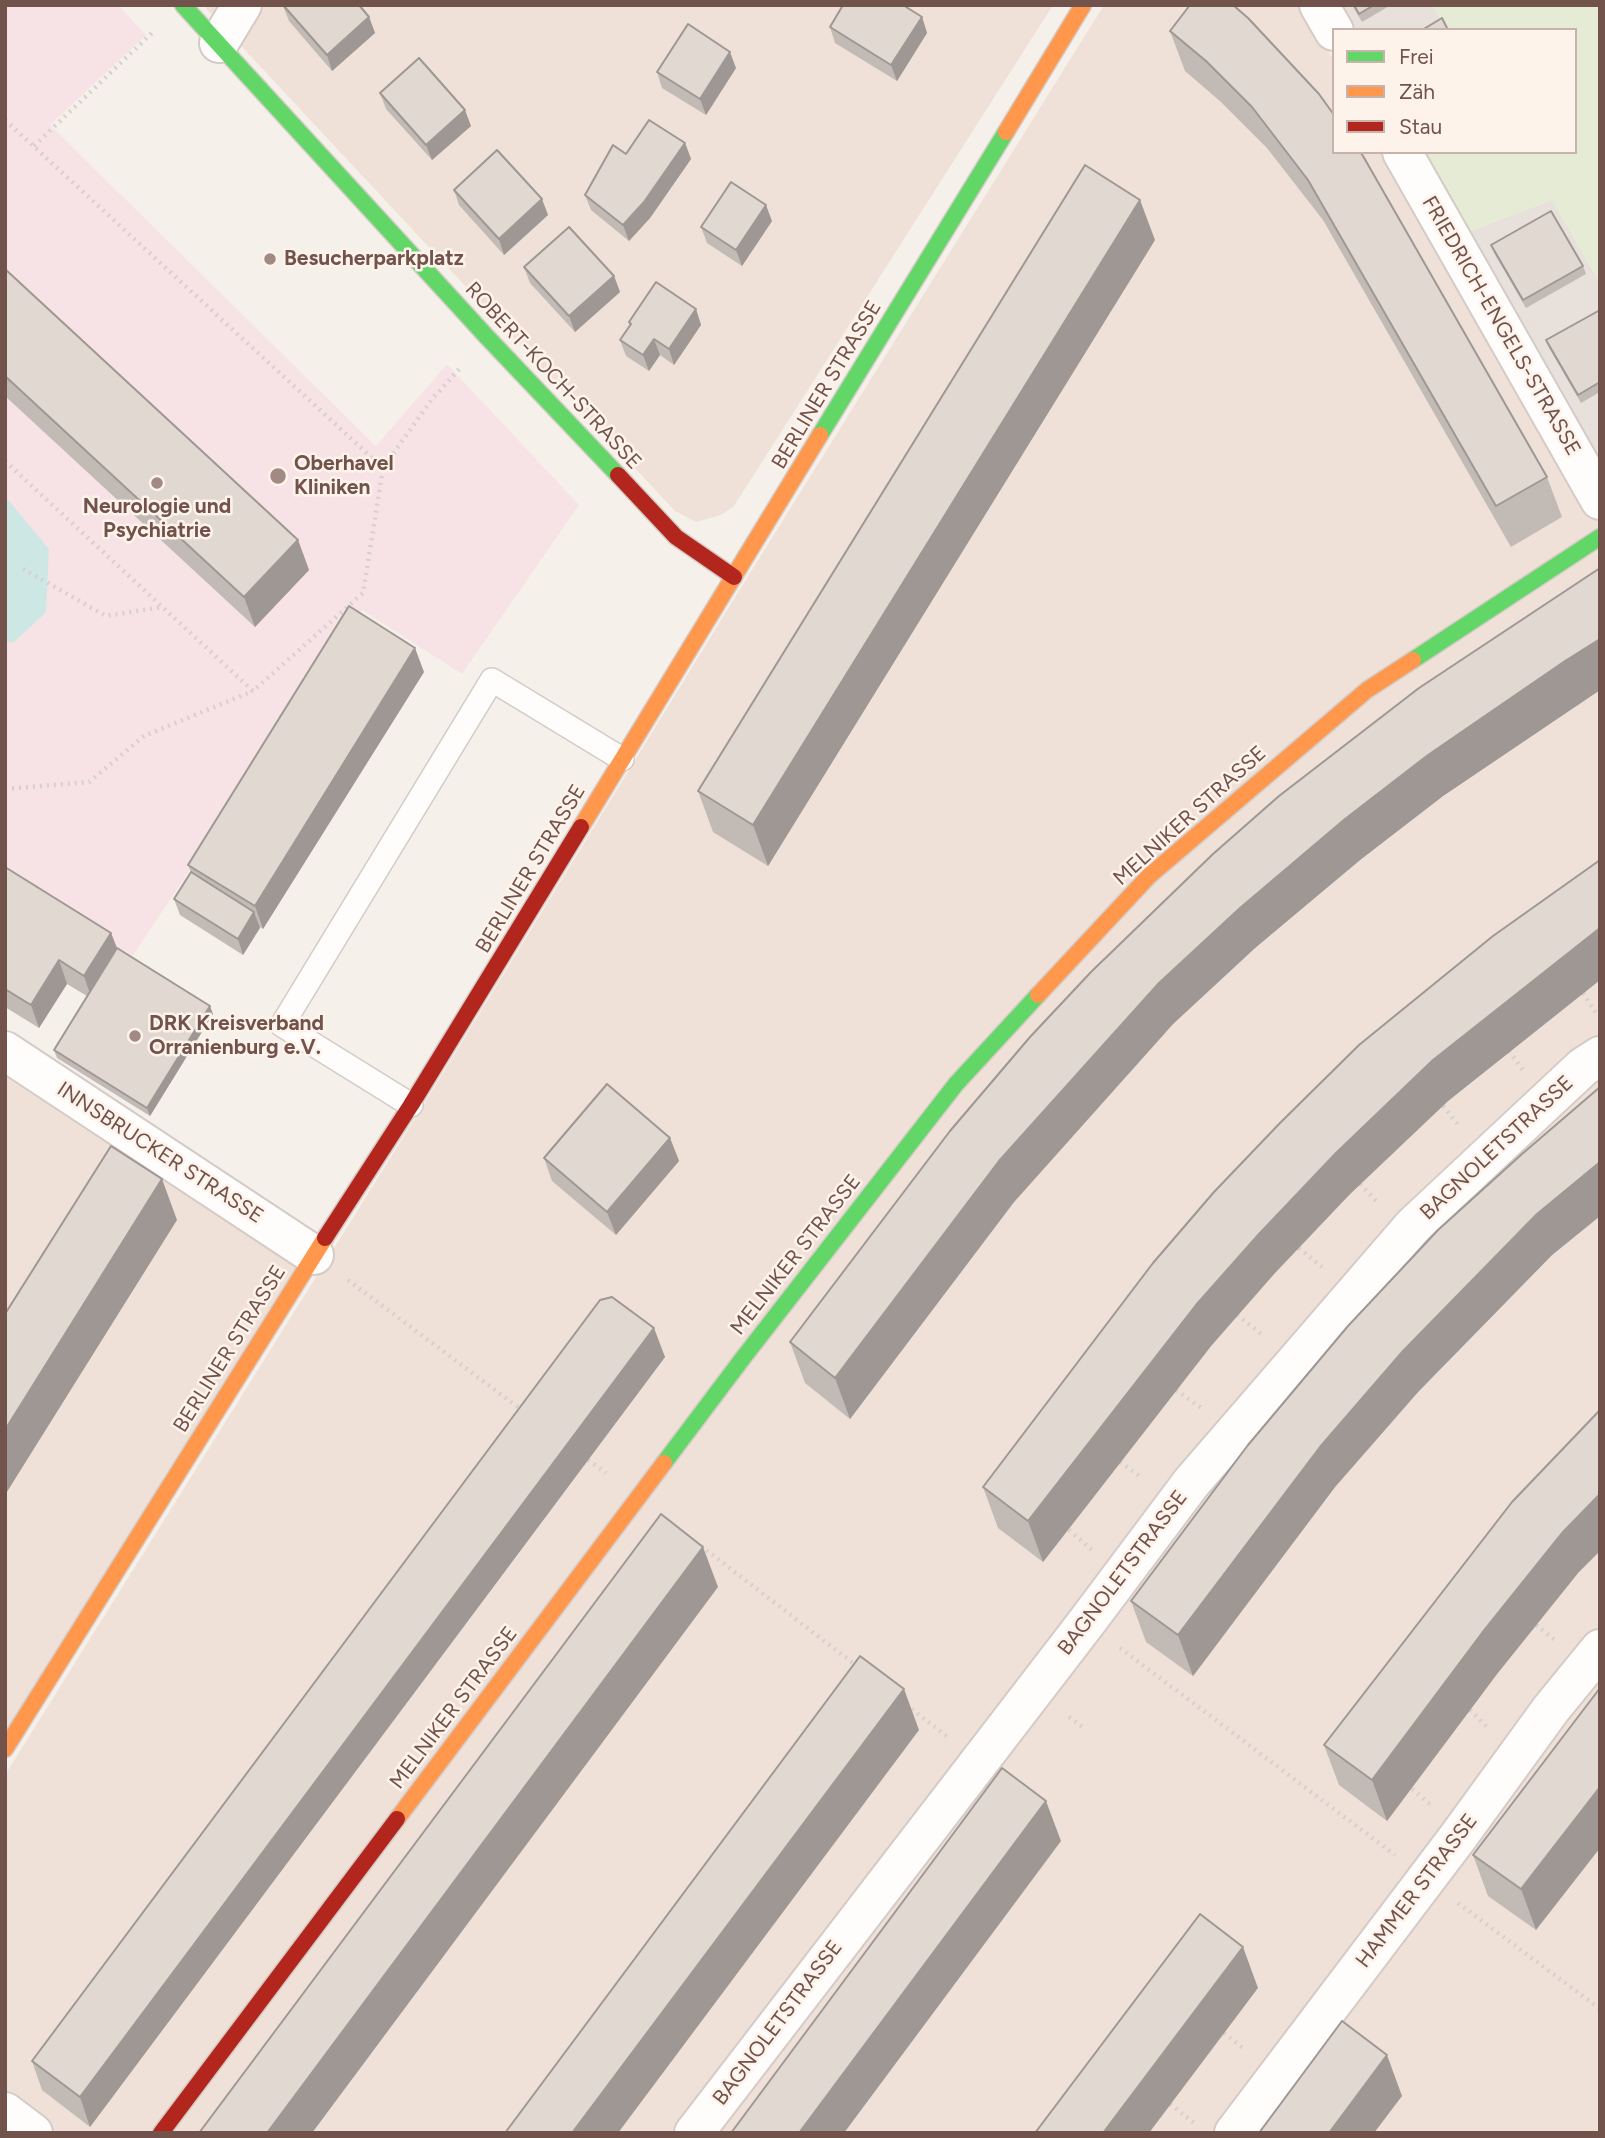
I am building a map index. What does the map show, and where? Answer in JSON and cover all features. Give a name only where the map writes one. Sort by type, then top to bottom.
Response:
[{"type":"street","name":"ROBERT-KOCH-STRASSE","points":[[183,5],[487,337],[676,537],[734,577]]},
{"type":"street","points":[[219,43],[242,5]]},
{"type":"street","name":"BERLINER STRASSE","points":[[5,1749],[411,1105],[1083,5]]},
{"type":"street","points":[[1319,5],[1332,28]]},
{"type":"street","name":"FRIEDRICH-ENGELS-STRASSE","points":[[1403,154],[1600,500]]},
{"type":"street","name":"MELNIKER STRASSE","points":[[161,2133],[751,1347],[956,1084],[1149,876],[1367,690],[1600,537]]},
{"type":"street","name":"INNSBRUCKER STRASSE","points":[[5,1051],[314,1255]]},
{"type":"street","name":"BAGNOLETSTRASSE","points":[[694,2133],[1191,1483],[1413,1226],[1584,1067],[1600,1056]]},
{"type":"street","name":"HAMMER STRASSE","points":[[1217,2130],[1426,1879],[1551,1709],[1581,1648]]},
{"type":"street","points":[[5,2112],[33,2133]]},
{"type":"lane","points":[[411,1105],[282,1025],[492,680],[622,759]]},
{"type":"lane","points":[[5,1704],[25,1717]]},
{"type":"path","points":[[34,146],[161,24]]},
{"type":"path","points":[[5,120],[383,468]]},
{"type":"path","points":[[5,789],[89,782],[145,736],[253,691],[363,593],[383,468],[432,400],[487,337]]},
{"type":"path","points":[[5,461],[253,691]]},
{"type":"path","points":[[23,569],[106,616],[162,607]]},
{"type":"path","points":[[1583,993],[1600,1017]]},
{"type":"path","points":[[1443,1106],[1466,1135]]},
{"type":"path","points":[[1360,1184],[1385,1210]]},
{"type":"path","points":[[1299,1248],[1324,1269]]},
{"type":"path","points":[[314,1255],[530,1416]]},
{"type":"path","points":[[1237,1315],[1265,1336]]},
{"type":"path","points":[[1176,1390],[1205,1410]]},
{"type":"path","points":[[588,1460],[639,1497]]},
{"type":"path","points":[[1120,1462],[1149,1483]]},
{"type":"path","points":[[1069,1530],[1096,1553]]},
{"type":"path","points":[[700,1545],[865,1673]]},
{"type":"path","points":[[1536,1625],[1581,1648]]},
{"type":"path","points":[[1112,1642],[1600,2009]]},
{"type":"path","points":[[898,1699],[979,1761]]},
{"type":"path","points":[[1470,1710],[1496,1734]]},
{"type":"path","points":[[1069,1717],[1084,1728]]},
{"type":"path","points":[[1412,1789],[1438,1811]]},
{"type":"path","points":[[1224,2033],[1255,2058]]},
{"type":"path","points":[[1170,2104],[1217,2130]]},
{"type":"shaded area","name":"Oberhavel Kliniken","points":[[5,5],[118,5],[146,35],[50,125],[376,446],[447,364],[579,505],[462,674],[362,610],[132,957],[5,879]]},
{"type":"shaded area","points":[[203,5],[1053,5],[734,506],[721,515],[696,522],[675,511]]},
{"type":"shaded area","points":[[1104,5],[1302,5],[1332,58],[1332,154],[1387,154],[1600,521],[1600,2133],[54,2133],[5,2096],[5,1775],[424,1104],[737,594]]},
{"type":"shaded area","points":[[1330,5],[1433,5],[1446,28],[1343,28]]},
{"type":"shaded area","points":[[1552,200],[1600,283],[1600,477],[1464,233]]},
{"type":"shaded area","points":[[5,1042],[314,1255],[5,1748]]},
{"type":"green space","points":[[1433,5],[1600,5],[1600,283],[1552,200],[1464,234],[1418,154],[1577,154],[1577,28],[1446,28]]},
{"type":"water","points":[[5,496],[49,549],[46,612],[14,642],[5,642]]},
{"type":"building","points":[[283,5],[359,5],[369,17],[327,55]]},
{"type":"building","points":[[843,5],[903,5],[922,17],[891,65],[830,27]]},
{"type":"building","points":[[1190,5],[1233,5],[1319,94],[1332,112],[1332,154],[1363,156],[1547,477],[1496,506],[1308,180],[1252,107],[1206,61],[1170,31]]},
{"type":"building","points":[[1354,5],[1374,5],[1359,14]]},
{"type":"building","points":[[1442,18],[1447,28],[1425,28]]},
{"type":"building","points":[[688,24],[730,52],[700,99],[657,72]]},
{"type":"building","points":[[419,58],[465,110],[426,145],[380,93]]},
{"type":"building","points":[[649,120],[685,143],[644,202],[623,225],[585,195],[613,145],[626,154]]},
{"type":"building","points":[[497,150],[542,199],[499,239],[454,190]]},
{"type":"building","points":[[1085,165],[1140,200],[753,825],[698,791]]},
{"type":"building","points":[[731,182],[766,205],[736,250],[701,227]]},
{"type":"building","points":[[1551,211],[1583,266],[1523,300],[1491,245]]},
{"type":"building","points":[[569,227],[614,276],[569,316],[524,267]]},
{"type":"building","name":"Neurologie und Psychiatrie","points":[[5,269],[298,540],[244,597],[5,376]]},
{"type":"building","points":[[656,282],[696,309],[669,349],[654,339],[643,355],[620,340]]},
{"type":"building","points":[[1600,310],[1600,382],[1578,395],[1546,340]]},
{"type":"building","points":[[1600,568],[1600,639],[1428,755],[1345,819],[1240,908],[1159,983],[999,1161],[835,1378],[790,1342],[950,1131],[1030,1037],[1091,972],[1213,854],[1279,796],[1419,688]]},
{"type":"building","points":[[349,606],[415,648],[255,906],[188,865]]},
{"type":"building","points":[[1600,860],[1600,928],[1433,1060],[1336,1153],[1196,1305],[1028,1521],[983,1487],[1153,1263],[1214,1192],[1280,1123],[1359,1045],[1493,936]]},
{"type":"building","points":[[5,867],[111,933],[84,976],[59,960],[31,1005],[5,989]]},
{"type":"building","points":[[191,872],[254,912],[238,939],[174,899]]},
{"type":"building","name":"DRK Kreisverband Orranienburg e.V.","points":[[117,948],[210,1006],[147,1108],[54,1050]]},
{"type":"building","points":[[607,1084],[670,1138],[607,1212],[544,1158]]},
{"type":"building","points":[[1600,1087],[1600,1162],[1537,1214],[1403,1351],[1320,1447],[1178,1635],[1131,1601],[1248,1445],[1348,1326],[1438,1230]]},
{"type":"building","points":[[111,1146],[162,1179],[5,1430],[5,1314]]},
{"type":"building","points":[[612,1297],[654,1328],[80,2097],[32,2061],[600,1300]]},
{"type":"building","points":[[1600,1410],[1600,1494],[1563,1532],[1482,1633],[1372,1780],[1324,1745],[1512,1502]]},
{"type":"building","points":[[661,1514],[703,1547],[267,2133],[199,2133]]},
{"type":"building","points":[[860,1656],[904,1689],[572,2133],[505,2133]]},
{"type":"building","points":[[1600,1688],[1600,1787],[1521,1889],[1473,1855]]},
{"type":"building","points":[[1002,1768],[1046,1801],[799,2133],[731,2133]]},
{"type":"building","points":[[1200,1914],[1243,1947],[1103,2133],[1035,2133]]},
{"type":"building","points":[[1342,2021],[1387,2055],[1329,2133],[1259,2133]]},
{"type":"traffic: fast","points":[[183,5],[487,337],[618,475]]},
{"type":"traffic: fast","points":[[820,435],[1006,132]]},
{"type":"traffic: fast","points":[[1413,660],[1600,537]]},
{"type":"traffic: fast","points":[[664,1463],[956,1084],[1038,995]]},
{"type":"traffic: slow","points":[[1006,132],[1083,5]]},
{"type":"traffic: slow","points":[[581,827],[820,435]]},
{"type":"traffic: slow","points":[[1038,995],[1149,876],[1367,690],[1413,660]]},
{"type":"traffic: slow","points":[[5,1749],[325,1238]]},
{"type":"traffic: slow","points":[[397,1819],[664,1463]]},
{"type":"traffic: jam","points":[[618,475],[676,537],[734,577]]},
{"type":"traffic: jam","points":[[325,1238],[411,1105],[581,827]]},
{"type":"traffic: jam","points":[[161,2133],[397,1819]]},
{"type":"place","name":"Besucherparkplatz","points":[[270,259]]},
{"type":"place","name":"Oberhavel Kliniken","points":[[278,476]]},
{"type":"place","name":"Neurologie und Psychiatrie","points":[[157,483]]},
{"type":"place","name":"DRK Kreisverband Orranienburg e.V.","points":[[135,1036]]}]
